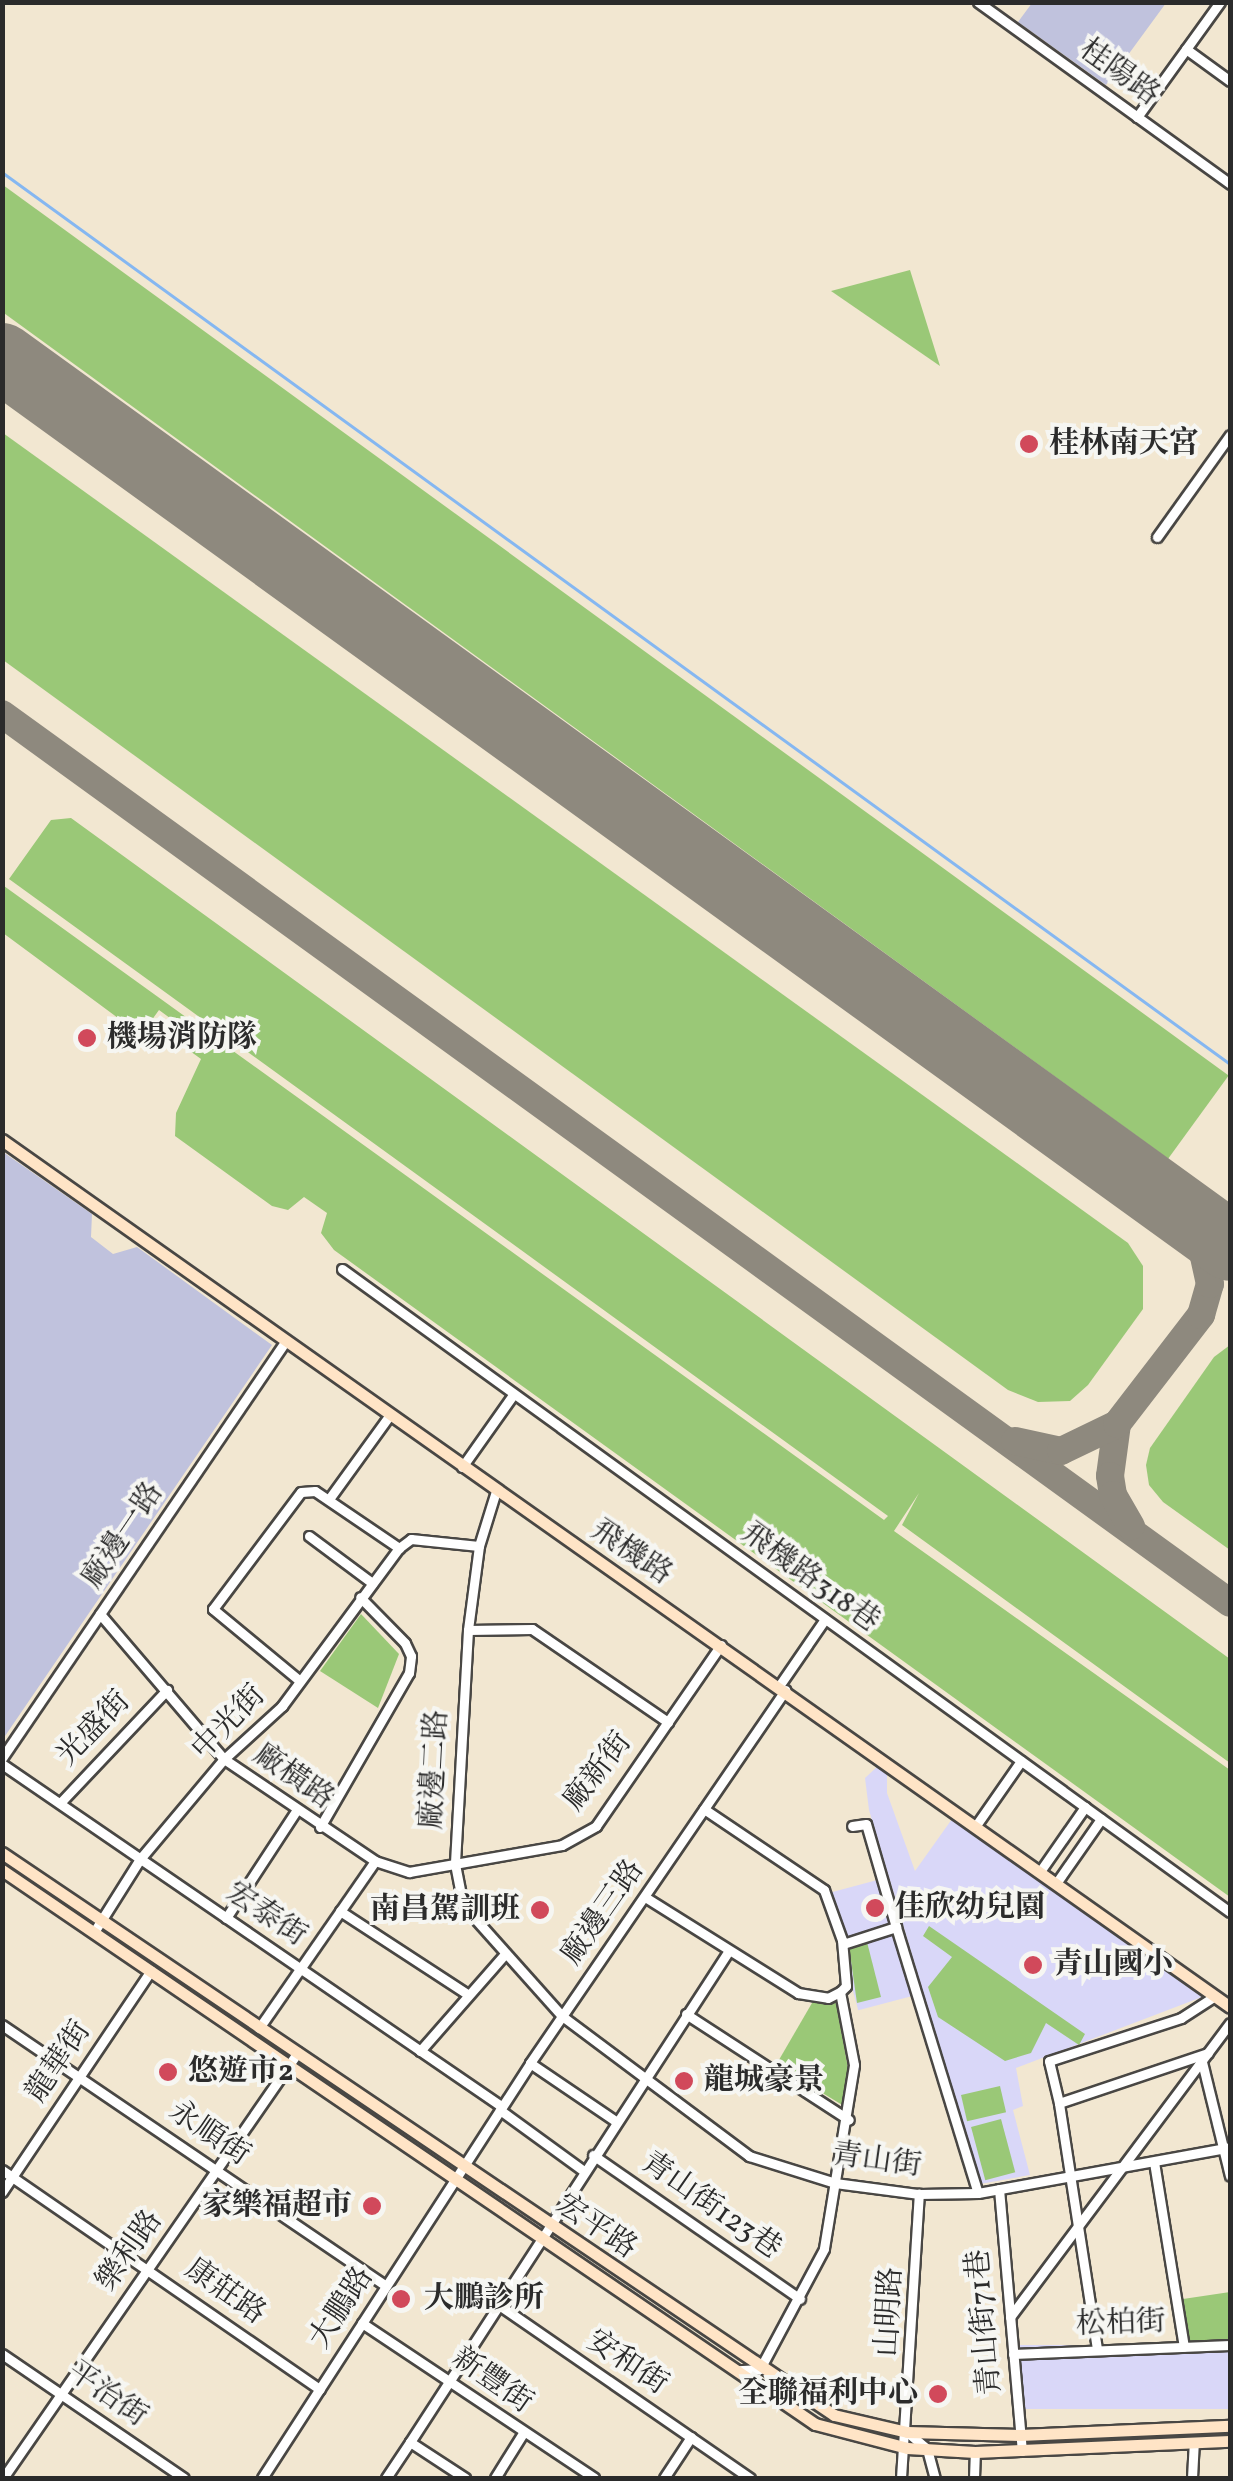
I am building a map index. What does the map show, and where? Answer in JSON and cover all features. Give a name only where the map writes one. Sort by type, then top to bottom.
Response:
[{"type":"street","name":"桂陽路","points":[[978,2],[1230,184]]},
{"type":"street","points":[[1137,118],[1220,2]]},
{"type":"street","points":[[1186,50],[1230,82]]},
{"type":"street","points":[[1157,537],[1230,436]]},
{"type":"street","name":"飛機路","points":[[2,1140],[389,1416],[977,1824],[1230,2007]]},
{"type":"street","name":"飛機路318巷","points":[[342,1269],[1230,1912]]},
{"type":"street","name":"廠邊一路","points":[[2,1761],[285,1342]]},
{"type":"street","points":[[462,1467],[513,1394]]},
{"type":"street","points":[[329,1499],[389,1416]]},
{"type":"street","points":[[300,1681],[213,1609],[296,1496],[308,1490],[329,1499],[399,1548],[411,1539],[478,1546]]},
{"type":"street","name":"廠邊二路","points":[[496,1491],[478,1546],[468,1630],[455,1864],[463,1905],[562,2016]]},
{"type":"street","points":[[309,1536],[372,1582]]},
{"type":"street","name":"中光街","points":[[94,1932],[140,1858],[224,1759],[300,1681],[399,1548]]},
{"type":"street","points":[[320,1828],[409,1673],[412,1656],[360,1597]]},
{"type":"street","name":"廠橫路","points":[[100,1614],[224,1759],[320,1828],[375,1861],[409,1872],[455,1864]]},
{"type":"street","name":"廠邊三路","points":[[460,2171],[704,1809],[825,1620]]},
{"type":"street","name":"廠新街","points":[[455,1864],[562,1845],[596,1826],[668,1722],[532,1629],[468,1630]]},
{"type":"street","points":[[668,1722],[721,1645]]},
{"type":"street","name":"光盛街","points":[[60,1803],[167,1690]]},
{"type":"street","name":"宏泰街","points":[[2,1761],[420,2051],[584,2171]]},
{"type":"street","points":[[977,1824],[1021,1761]]},
{"type":"street","points":[[1041,1870],[1085,1807]]},
{"type":"street","points":[[645,1897],[798,1993],[828,1998],[846,1986],[843,1944],[824,1890],[704,1809]]},
{"type":"street","points":[[226,1918],[296,1811]]},
{"type":"street","points":[[1057,1882],[1101,1819]]},
{"type":"street","points":[[852,1826],[866,1824],[978,2192]]},
{"type":"street","name":"宏平路","points":[[2,1853],[102,1920],[154,1965],[460,2171],[815,2424],[907,2448],[975,2452],[1230,2441]]},
{"type":"street","points":[[260,2028],[375,1861]]},
{"type":"street","name":"宏平路","points":[[2,1870],[94,1932],[260,2028],[294,2057]]},
{"type":"street","points":[[340,1911],[466,1993]]},
{"type":"street","points":[[843,1944],[896,1927]]},
{"type":"street","points":[[386,2478],[614,2120],[728,1952]]},
{"type":"street","points":[[420,2051],[466,1993],[504,1955]]},
{"type":"street","name":"龍華街","points":[[2,2192],[154,1965]]},
{"type":"street","points":[[736,2370],[760,2368],[824,2249],[849,2120],[854,2065],[840,1992]]},
{"type":"street","points":[[1097,2349],[1060,2103],[1050,2061],[1181,2018],[1216,1996]]},
{"type":"street","points":[[686,2014],[849,2120]]},
{"type":"street","name":"青山街","points":[[562,2016],[646,2074],[749,2156],[838,2184],[919,2194],[978,2192],[1227,2148]]},
{"type":"street","name":"永順街","points":[[2,2024],[386,2286]]},
{"type":"street","points":[[1010,2317],[1230,2024]]},
{"type":"street","name":"樂利路","points":[[3,2478],[294,2057]]},
{"type":"street","points":[[1060,2103],[1205,2057]]},
{"type":"street","points":[[1205,2057],[1230,2176]]},
{"type":"street","points":[[530,2063],[614,2120]]},
{"type":"street","name":"青山街123巷","points":[[593,2154],[800,2299]]},
{"type":"street","points":[[1154,2162],[1184,2347]]},
{"type":"street","name":"康莊路","points":[[2,2170],[320,2388]]},
{"type":"street","name":"大鵬路","points":[[262,2478],[460,2171]]},
{"type":"street","name":"青山街71巷","points":[[998,2189],[1022,2452]]},
{"type":"street","name":"山明路","points":[[901,2478],[907,2448],[919,2194]]},
{"type":"street","name":"宏平路","points":[[546,2231],[834,2416],[908,2432],[1020,2435],[1230,2426]]},
{"type":"street","name":"安和街","points":[[498,2306],[750,2478]]},
{"type":"street","name":"新豐街","points":[[362,2324],[594,2478]]},
{"type":"street","name":"松柏街","points":[[1013,2354],[1230,2345]]},
{"type":"street","name":"平治街","points":[[2,2354],[184,2478]]},
{"type":"street","points":[[908,2432],[927,2449],[935,2478]]},
{"type":"street","points":[[495,2478],[523,2433]]},
{"type":"street","points":[[664,2478],[691,2437]]},
{"type":"street","points":[[410,2442],[465,2478]]},
{"type":"street","points":[[1192,2478],[1194,2443]]},
{"type":"street","points":[[974,2478],[975,2452]]},
{"type":"shaded area","points":[[1032,2],[1166,3],[1106,85],[1018,22]]},
{"type":"shaded area","points":[[3,1152],[92,1214],[91,1237],[113,1254],[137,1247],[272,1345],[3,1739]]},
{"type":"shaded area","name":"青山國小","points":[[878,1766],[887,1772],[887,1793],[915,1871],[952,1819],[1202,1997],[1016,2068],[1023,2106],[1013,2110],[1030,2175],[980,2184],[869,1810],[865,1778]]},
{"type":"shaded area","points":[[881,1879],[912,1996],[858,2010],[827,1893]]},
{"type":"shaded area","points":[[1013,2345],[1230,2345],[1230,2409],[1013,2409]]},
{"type":"green space","points":[[3,185],[1229,1075],[1168,1159],[2,312]]},
{"type":"green space","points":[[910,270],[940,366],[831,291]]},
{"type":"green space","points":[[3,433],[1128,1243],[1143,1266],[1143,1309],[1088,1385],[1070,1401],[1038,1402],[1008,1390],[3,660]]},
{"type":"green space","points":[[71,818],[1230,1659],[1230,1763],[902,1525],[919,1493],[894,1531],[1230,1770],[1230,1897],[334,1250],[321,1233],[327,1213],[304,1197],[288,1210],[272,1206],[175,1136],[176,1113],[201,1059],[183,1046],[189,1032],[159,1010],[141,1035],[3,933],[4,886],[884,1520],[888,1516],[9,879],[51,820]]},
{"type":"green space","points":[[1230,1345],[1230,1550],[1163,1502],[1149,1485],[1146,1465],[1150,1448],[1214,1357]]},
{"type":"green space","points":[[361,1614],[399,1654],[378,1708],[320,1671]]},
{"type":"green space","points":[[929,1926],[1085,2034],[1079,2045],[1046,2023],[1031,2053],[1005,2061],[938,2017],[928,1987],[952,1957],[923,1936]]},
{"type":"green space","points":[[867,1942],[881,1997],[857,2003],[849,1947]]},
{"type":"green space","points":[[812,2003],[836,2003],[848,2068],[844,2106],[776,2065]]},
{"type":"green space","points":[[1000,2086],[1006,2112],[967,2121],[961,2095]]},
{"type":"green space","points":[[1001,2119],[1015,2172],[985,2180],[971,2127]]},
{"type":"green space","points":[[1230,2292],[1230,2341],[1189,2343],[1183,2299]]},
{"type":"waterway","points":[[2,172],[1230,1064]]},
{"type":"taxiway","points":[[2,362],[18,369]]},
{"type":"taxiway","points":[[2,714],[1230,1603]]},
{"type":"taxiway","points":[[1015,1441],[1061,1451],[1117,1424],[1201,1315],[1210,1284],[1196,1221]]},
{"type":"taxiway","points":[[1117,1424],[1110,1476],[1113,1495],[1131,1526]]},
{"type":"runway","points":[[2,358],[1230,1246]]},
{"type":"place","name":"桂林南天宮","points":[[1029,444]]},
{"type":"place","name":"機場消防隊","points":[[87,1038]]},
{"type":"place","name":"佳欣幼兒園","points":[[875,1908]]},
{"type":"place","name":"南昌駕訓班","points":[[540,1910]]},
{"type":"place","name":"青山國小","points":[[1033,1965]]},
{"type":"place","name":"悠遊市2","points":[[168,2072]]},
{"type":"place","name":"龍城豪景","points":[[684,2081]]},
{"type":"place","name":"家樂福超市","points":[[372,2206]]},
{"type":"place","name":"大鵬診所","points":[[401,2299]]},
{"type":"place","name":"全聯福利中心","points":[[938,2394]]}]
